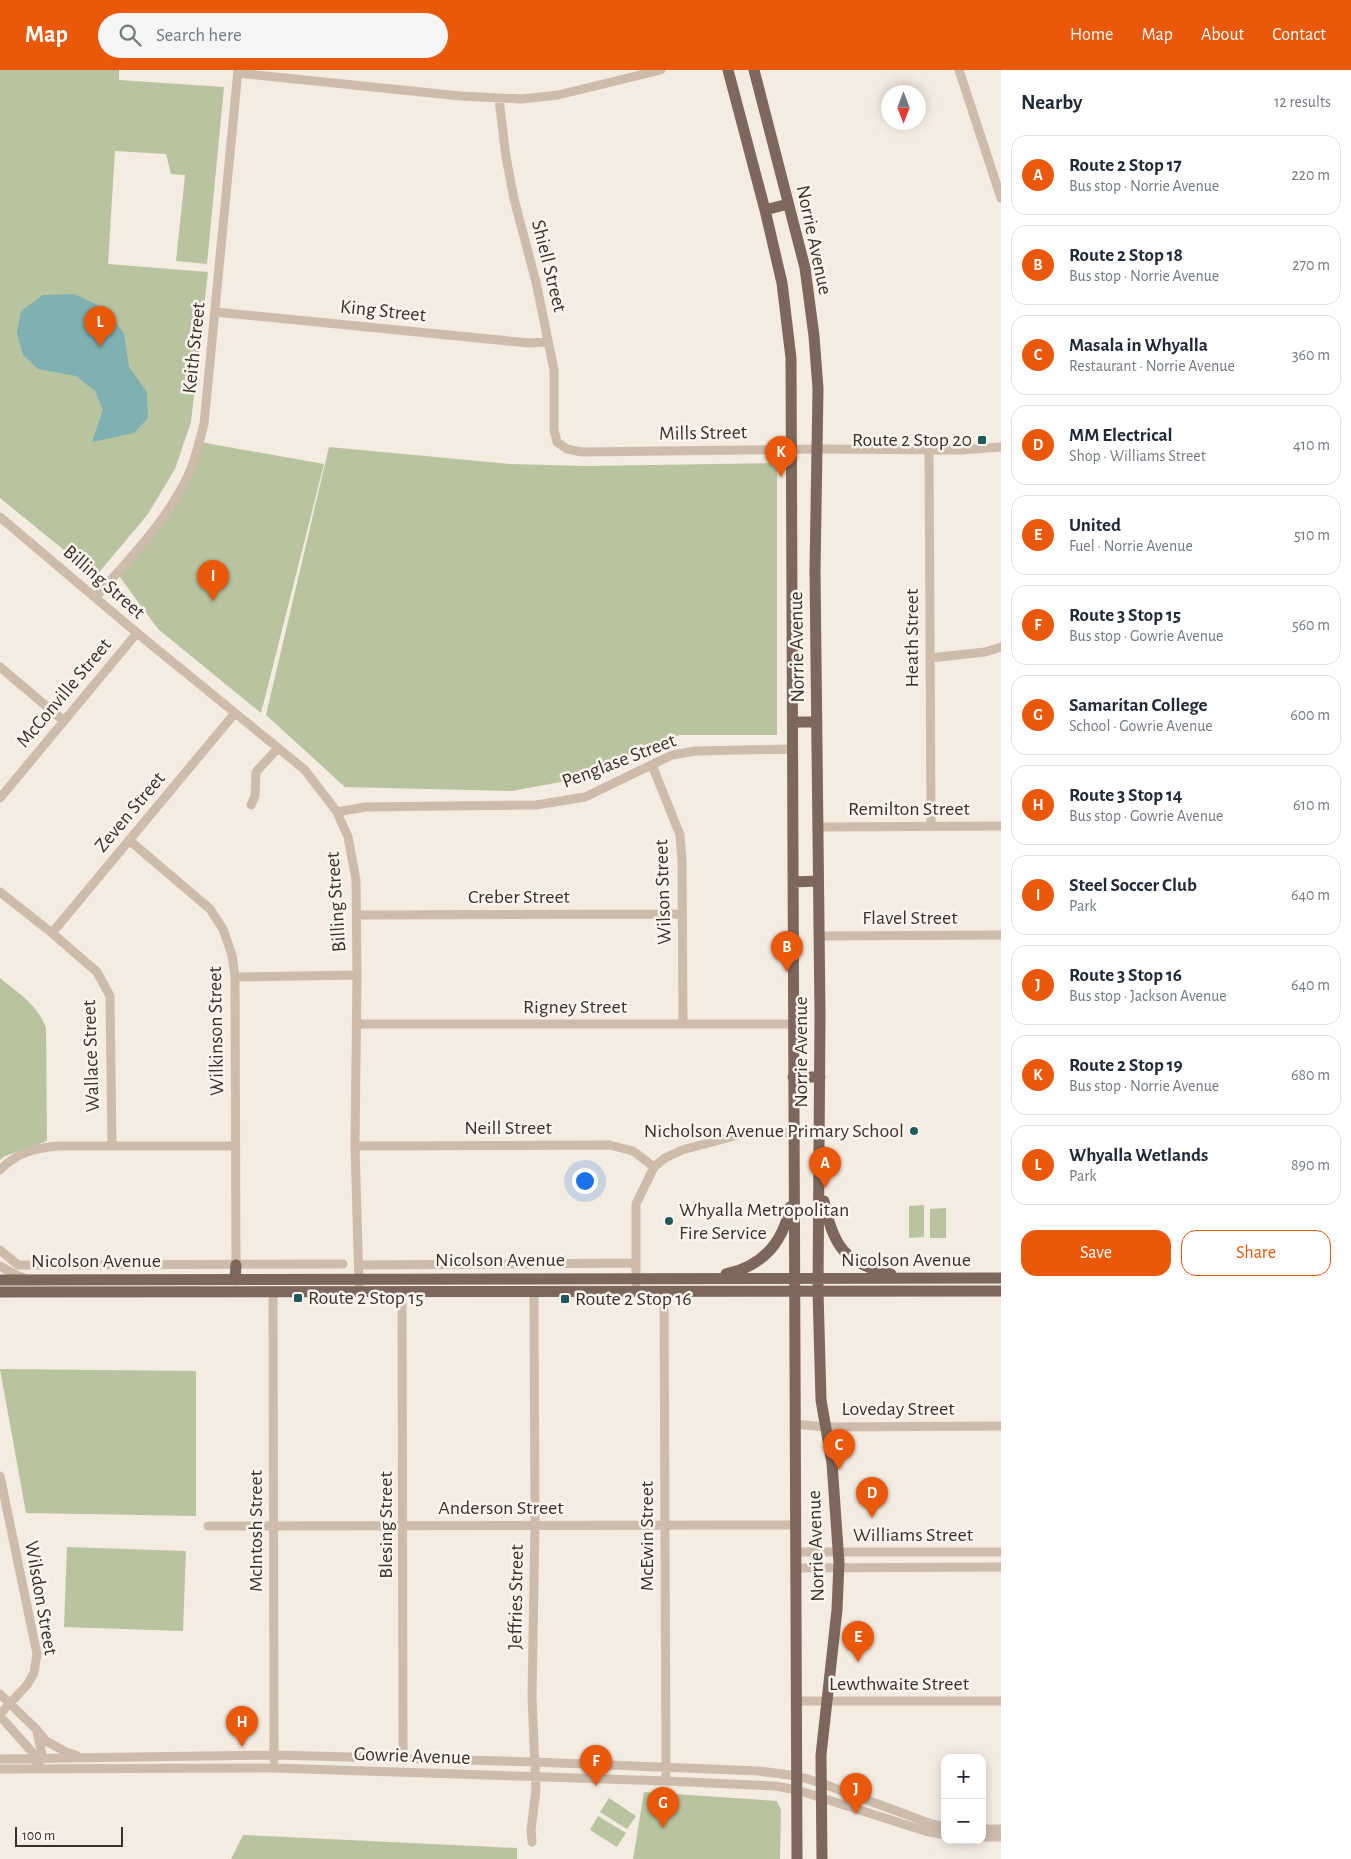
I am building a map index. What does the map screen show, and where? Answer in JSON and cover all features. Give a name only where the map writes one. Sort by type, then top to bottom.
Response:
[{"type":"main road","name":"Norrie Avenue","points":[[728,70],[782,283],[790,349],[793,722],[796,1859]]},
{"type":"main road","name":"Norrie Avenue","points":[[754,70],[805,268],[814,336],[818,389],[815,570],[820,1077],[818,1291],[821,1400],[832,1463],[839,1552],[837,1610],[821,1755],[822,1859]]},
{"type":"main road","points":[[765,210],[788,204]]},
{"type":"main road","points":[[793,722],[817,722]]},
{"type":"main road","points":[[793,882],[818,881]]},
{"type":"main road","points":[[794,1077],[820,1077]]},
{"type":"main road","points":[[819,1176],[830,1229],[840,1248],[857,1262],[905,1278]]},
{"type":"main road","points":[[710,1278],[734,1273],[758,1261],[767,1254],[782,1234],[789,1210],[794,1180]]},
{"type":"main road","points":[[235,1280],[236,1265]]},
{"type":"main road","name":"Nicolson Avenue","points":[[0,1291],[160,1286],[235,1280],[1001,1278]]},
{"type":"main road","name":"Nicolson Avenue","points":[[0,1280],[160,1286],[273,1293],[1001,1291]]},
{"type":"street","points":[[238,72],[460,96],[522,99],[558,95],[660,70]]},
{"type":"street","points":[[959,70],[1001,198]]},
{"type":"street","name":"Keith Street","points":[[96,597],[157,526],[174,501],[190,471],[204,424],[238,72]]},
{"type":"street","name":"Shiell Street","points":[[499,99],[506,157],[514,198],[536,282],[554,370],[554,430],[557,442]]},
{"type":"street","name":"King Street","points":[[215,312],[529,343],[548,342]]},
{"type":"street","name":"Mills Street","points":[[557,442],[567,449],[582,452],[791,449],[929,450],[1001,447]]},
{"type":"street","name":"Heath Street","points":[[929,450],[931,826]]},
{"type":"street","name":"Billing Street","points":[[0,517],[137,633],[305,770],[337,812],[348,836],[356,880],[357,1024],[355,1146],[359,1292]]},
{"type":"street","name":"McConville Street","points":[[0,798],[137,633]]},
{"type":"street","points":[[930,658],[985,652],[1001,647]]},
{"type":"street","points":[[0,667],[64,721]]},
{"type":"street","name":"Zeven Street","points":[[52,933],[235,713]]},
{"type":"street","points":[[251,805],[255,796],[256,772],[278,748]]},
{"type":"street","name":"Penglase Street","points":[[337,812],[365,807],[536,805],[562,802],[586,796],[672,755],[696,751],[793,749]]},
{"type":"street","name":"Wilson Street","points":[[652,765],[680,835],[682,862],[683,1024]]},
{"type":"street","name":"Remilton Street","points":[[818,827],[1001,826]]},
{"type":"street","name":"Wilkinson Street","points":[[129,840],[210,909],[223,929],[232,955],[235,977],[234,1146],[236,1265]]},
{"type":"street","name":"Wallace Street","points":[[0,892],[97,972],[110,996],[112,1146]]},
{"type":"street","name":"Creber Street","points":[[357,915],[682,914]]},
{"type":"street","name":"Flavel Street","points":[[819,936],[1001,935]]},
{"type":"street","points":[[235,977],[357,975]]},
{"type":"street","name":"Rigney Street","points":[[357,1024],[794,1024]]},
{"type":"street","points":[[636,1292],[636,1204],[654,1167],[682,1150],[746,1133],[794,1133]]},
{"type":"street","name":"Neill Street","points":[[355,1146],[610,1144],[633,1151],[654,1167]]},
{"type":"street","points":[[0,1170],[22,1153],[42,1147],[234,1146]]},
{"type":"street","name":"Nicolson Avenue","points":[[0,1250],[18,1265],[343,1264]]},
{"type":"street","name":"Nicolson Avenue","points":[[359,1265],[636,1263]]},
{"type":"street","points":[[0,1266],[30,1280]]},
{"type":"street","name":"Blesing Street","points":[[402,1292],[403,1758]]},
{"type":"street","name":"Jeffries Street","points":[[532,1842],[531,1830],[536,1790],[532,1697],[535,1525],[534,1292]]},
{"type":"street","name":"McEwin Street","points":[[664,1292],[666,1781]]},
{"type":"street","name":"McIntosh Street","points":[[273,1293],[274,1768]]},
{"type":"street","name":"Loveday Street","points":[[794,1424],[826,1427],[1001,1426]]},
{"type":"street","name":"Wilsdon Street","points":[[0,1476],[3,1508],[37,1654],[34,1672],[27,1685],[0,1715]]},
{"type":"street","name":"Anderson Street","points":[[208,1526],[795,1525]]},
{"type":"street","name":"Williams Street","points":[[795,1552],[1001,1552]]},
{"type":"street","name":"Williams Street","points":[[795,1568],[1001,1567]]},
{"type":"street","points":[[0,1694],[36,1729],[46,1742],[66,1752],[87,1757]]},
{"type":"street","name":"Lewthwaite Street","points":[[796,1701],[1001,1701]]},
{"type":"street","points":[[0,1715],[37,1759],[50,1769]]},
{"type":"street","points":[[27,1769],[42,1754],[36,1729]]},
{"type":"street","points":[[10,1759],[20,1754],[24,1744]]},
{"type":"street","name":"Gowrie Avenue","points":[[0,1760],[274,1755],[535,1762],[759,1771],[796,1776],[821,1783],[929,1824],[941,1826]]},
{"type":"street","name":"Gowrie Avenue","points":[[0,1768],[274,1768],[775,1786],[796,1790],[941,1834]]},
{"type":"street","points":[[986,1829],[1001,1829]]},
{"type":"street","points":[[986,1837],[1001,1837]]},
{"type":"green space","points":[[0,70],[119,70],[119,80],[224,87],[207,264],[176,261],[185,175],[171,174],[166,154],[115,151],[108,264],[208,272],[191,422],[175,469],[148,514],[96,576],[0,498]]},
{"type":"green space","points":[[200,442],[324,464],[261,713],[158,629],[117,573],[173,511]]},
{"type":"green space","points":[[329,447],[510,464],[587,466],[777,463],[777,735],[679,735],[571,780],[512,791],[345,787],[266,715]]},
{"type":"green space","points":[[0,978],[33,1006],[46,1028],[47,1141],[5,1156],[0,1160]]},
{"type":"green space","points":[[924,1205],[924,1237],[909,1238],[909,1206]]},
{"type":"green space","points":[[946,1208],[946,1238],[930,1238],[930,1209]]},
{"type":"green space","points":[[0,1369],[196,1371],[196,1516],[26,1513]]},
{"type":"green space","points":[[67,1547],[186,1551],[183,1631],[64,1627]]},
{"type":"green space","points":[[644,1792],[777,1801],[781,1810],[780,1859],[633,1859]]},
{"type":"green space","points":[[609,1798],[636,1816],[627,1829],[600,1812]]},
{"type":"green space","points":[[598,1816],[626,1833],[617,1847],[590,1830]]},
{"type":"green space","points":[[243,1835],[517,1848],[517,1859],[231,1859]]},
{"type":"water","points":[[74,294],[104,308],[124,333],[129,367],[147,392],[148,418],[134,433],[92,442],[103,410],[95,391],[76,376],[38,369],[23,355],[17,333],[21,311],[43,295]]},
{"type":"place","name":"Whyalla Wetlands","points":[[100,347]]},
{"type":"place","name":"Route 2 Stop 20","points":[[982,440]]},
{"type":"place","name":"Route 2 Stop 19","points":[[781,477]]},
{"type":"place","name":"Steel Soccer Club","points":[[213,601]]},
{"type":"place","name":"Route 2 Stop 18","points":[[787,972]]},
{"type":"place","name":"Nicholson Avenue Primary School","points":[[914,1131]]},
{"type":"place","name":"Route 2 Stop 17","points":[[825,1188]]},
{"type":"place","name":"Whyalla Metropolitan Fire Service","points":[[669,1221]]},
{"type":"place","name":"Route 2 Stop 15","points":[[298,1298]]},
{"type":"place","name":"Route 2 Stop 16","points":[[565,1299]]},
{"type":"place","name":"Masala in Whyalla","points":[[839,1470]]},
{"type":"place","name":"MM Electrical","points":[[872,1518]]},
{"type":"place","name":"United","points":[[858,1662]]},
{"type":"place","name":"Route 3 Stop 14","points":[[242,1747]]},
{"type":"place","name":"Route 3 Stop 15","points":[[596,1786]]},
{"type":"place","name":"Route 3 Stop 16","points":[[856,1814]]},
{"type":"place","name":"Samaritan College","points":[[663,1828]]}]
